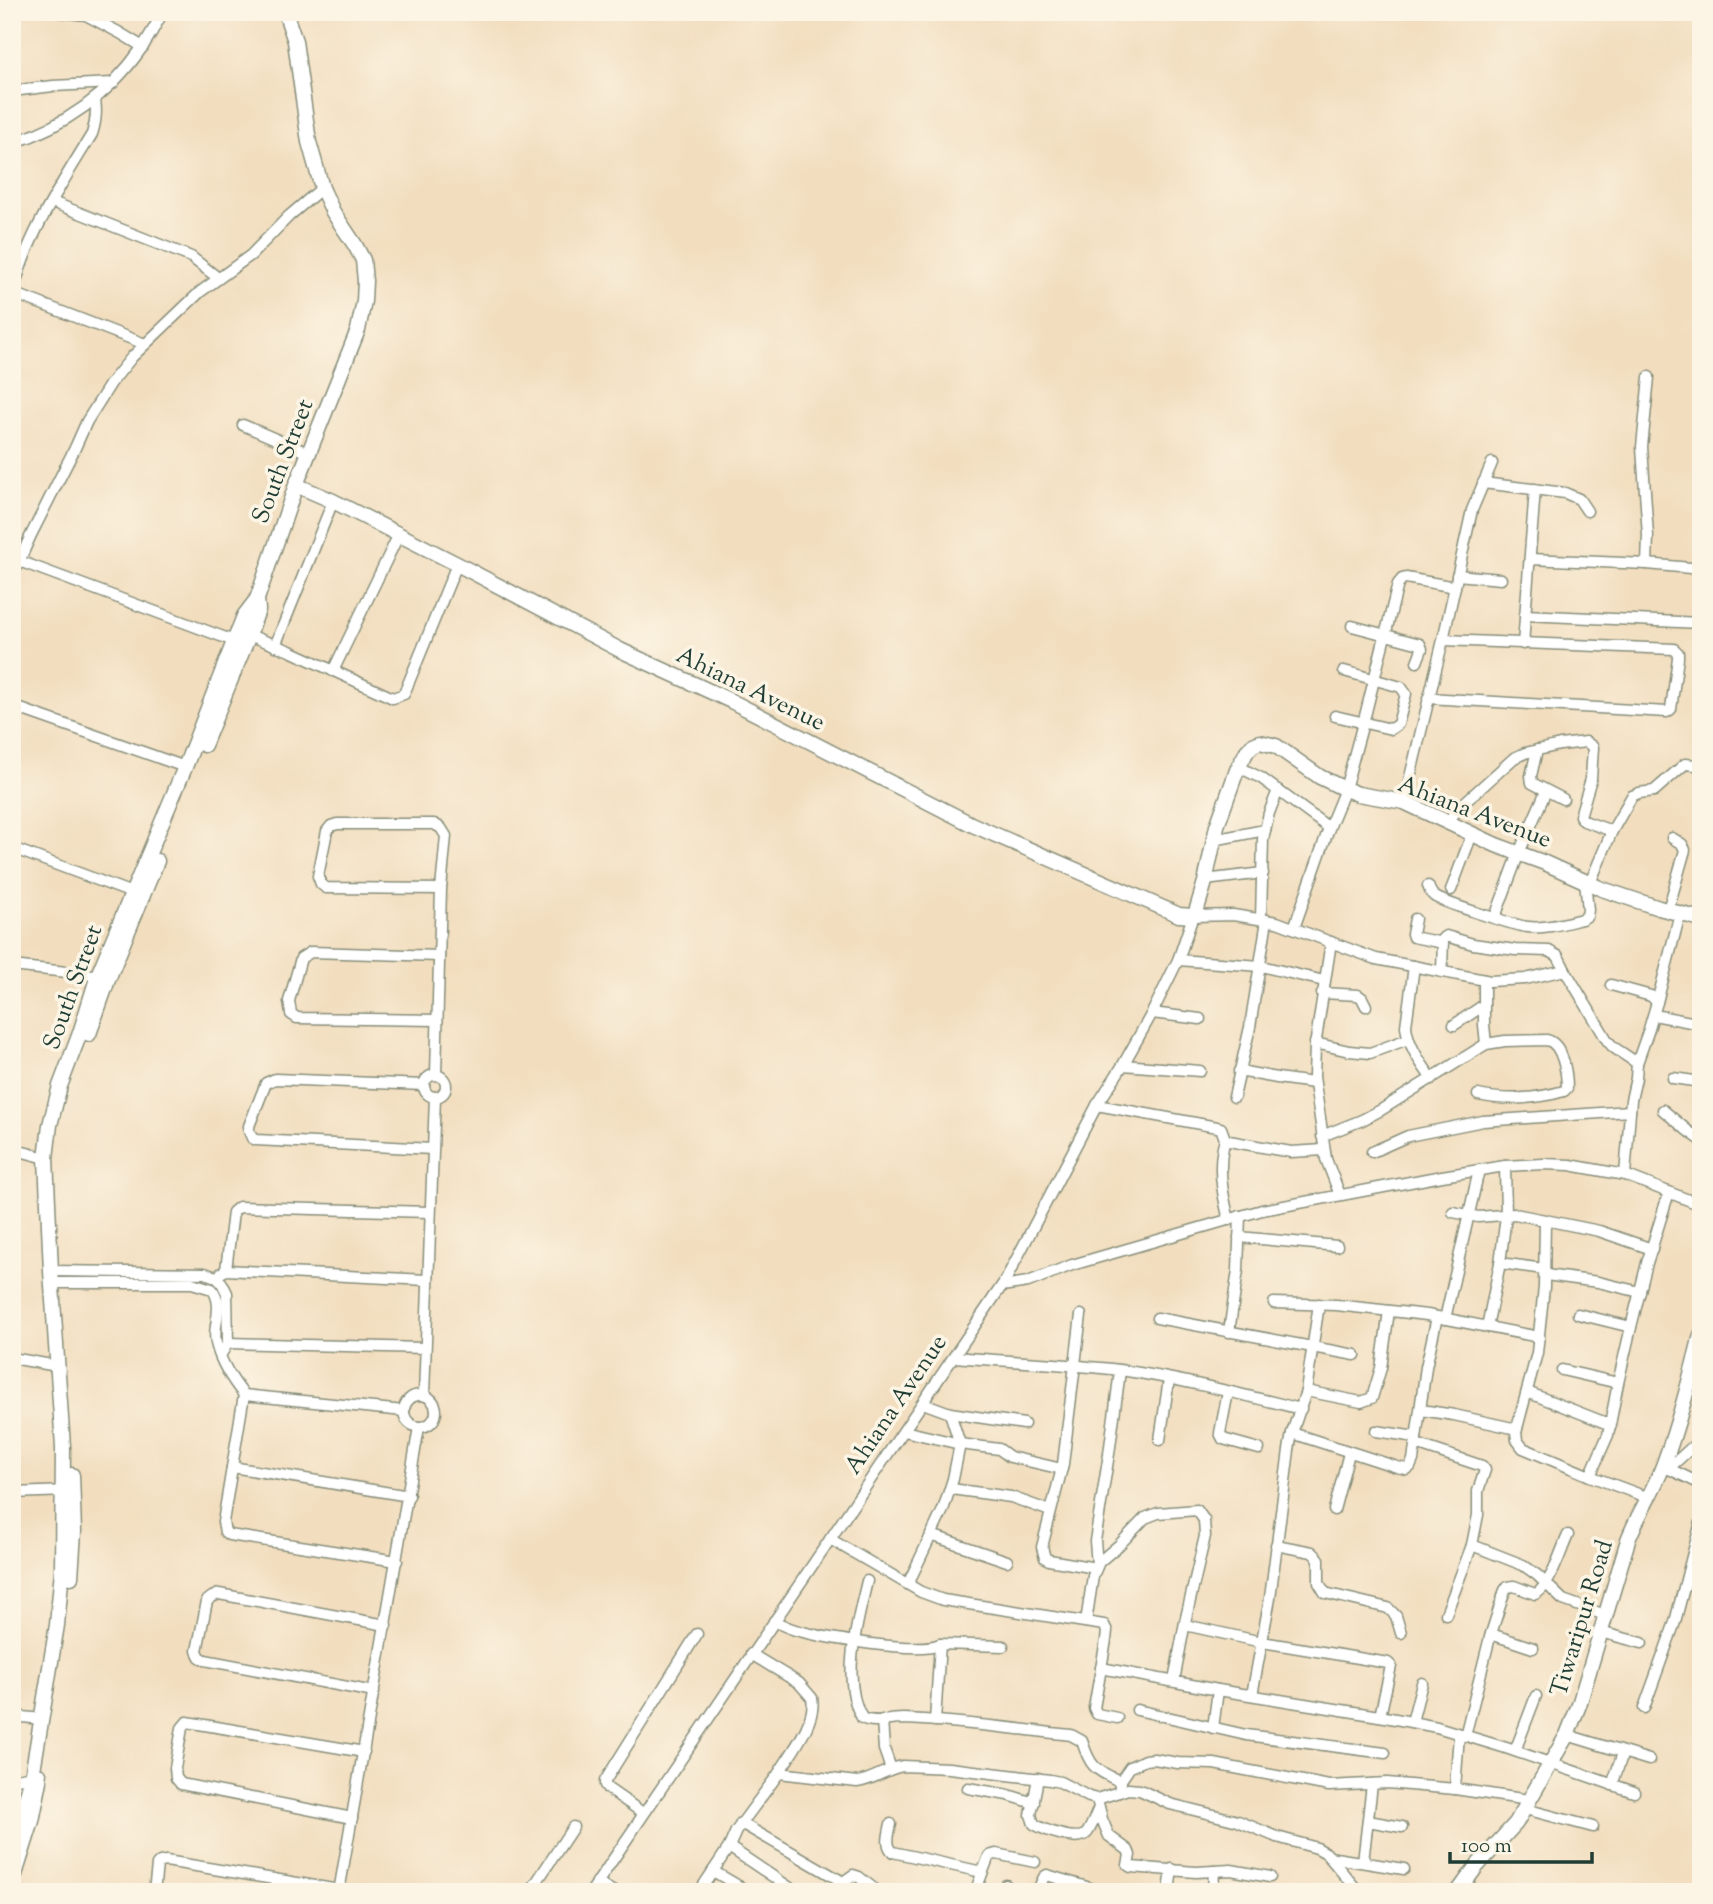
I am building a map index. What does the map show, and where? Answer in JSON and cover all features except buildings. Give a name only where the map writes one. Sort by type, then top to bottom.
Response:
[{"type":"street","points":[[60,12],[86,15],[143,47]]},
{"type":"street","points":[[12,143],[41,132],[95,100],[143,47],[163,12]]},
{"type":"street","name":"South Street","points":[[12,1852],[37,1775],[47,1678],[57,1625],[68,1492],[62,1447],[57,1366],[56,1277],[46,1158],[50,1125],[60,1086],[132,893],[244,616],[257,599],[308,453],[358,330],[364,301],[363,260],[347,230],[333,212],[322,188],[309,142],[295,41],[285,12]]},
{"type":"street","points":[[12,91],[113,83]]},
{"type":"street","points":[[95,100],[96,121],[92,134],[31,240],[13,295],[145,344]]},
{"type":"street","points":[[12,577],[87,421],[111,383],[145,344],[200,292],[251,255],[289,216],[322,188]]},
{"type":"street","points":[[52,202],[191,257],[218,278]]},
{"type":"street","points":[[1647,564],[1648,536],[1642,447],[1649,377]]},
{"type":"street","points":[[243,425],[308,453]]},
{"type":"street","points":[[1404,803],[1472,510],[1492,463]]},
{"type":"street","points":[[1483,483],[1565,492],[1579,499],[1587,511]]},
{"type":"street","name":"Ahiana Avenue","points":[[296,485],[399,534],[620,650],[731,701],[973,825],[1179,915],[1193,916]]},
{"type":"street","points":[[1523,643],[1535,489]]},
{"type":"street","points":[[275,646],[333,501]]},
{"type":"street","points":[[333,671],[399,534]]},
{"type":"street","points":[[1530,559],[1701,569]]},
{"type":"street","points":[[19,561],[234,641]]},
{"type":"street","points":[[249,635],[393,698],[404,694],[457,564]]},
{"type":"street","points":[[1294,928],[1345,789],[1398,584],[1406,578],[1456,581],[1501,579]]},
{"type":"street","points":[[12,1884],[33,1821],[37,1775],[72,1570],[74,1532],[68,1492],[56,1277],[54,1158],[59,1123],[103,976],[249,635],[258,610],[257,599]]},
{"type":"street","points":[[1525,615],[1701,623]]},
{"type":"street","points":[[1352,626],[1420,644],[1422,649],[1417,662]]},
{"type":"street","points":[[1428,698],[1667,712],[1671,709],[1678,658],[1674,649],[1443,640]]},
{"type":"street","points":[[1335,716],[1391,729],[1398,724],[1406,694],[1401,687],[1344,671]]},
{"type":"street","points":[[12,706],[185,767]]},
{"type":"street","name":"Ahiana Avenue","points":[[594,1887],[1002,1286],[1097,1105],[1153,1013],[1178,960],[1196,912],[1213,840],[1239,767],[1253,745],[1260,742],[1276,746],[1320,778],[1357,794],[1404,803],[1587,882],[1701,919]]},
{"type":"street","points":[[1446,823],[1514,758],[1560,744],[1586,742],[1592,745],[1594,754],[1591,779],[1580,816],[1584,821],[1612,831]]},
{"type":"street","points":[[1537,750],[1531,780],[1535,786],[1563,799]]},
{"type":"street","points":[[1428,886],[1437,898],[1528,927],[1582,919],[1587,916],[1588,910],[1587,882],[1632,796],[1654,791],[1685,764],[1701,768]]},
{"type":"street","points":[[1239,767],[1261,778],[1329,828]]},
{"type":"street","points":[[1234,1097],[1261,966],[1264,920],[1262,855],[1265,830],[1278,790]]},
{"type":"street","points":[[1494,917],[1546,791]]},
{"type":"street","points":[[436,1074],[441,889],[446,836],[435,824],[337,824],[327,831],[318,876],[326,888],[441,889]]},
{"type":"street","points":[[1213,840],[1265,830]]},
{"type":"street","points":[[1451,890],[1472,834]]},
{"type":"street","points":[[1625,1175],[1637,1063],[1657,1002],[1685,850],[1682,844],[1672,838]]},
{"type":"street","points":[[12,848],[132,893]]},
{"type":"street","points":[[1205,880],[1263,873]]},
{"type":"street","points":[[1193,916],[1233,915],[1264,920],[1294,928],[1376,959],[1484,980],[1525,979],[1565,970]]},
{"type":"street","points":[[1415,919],[1413,937],[1443,943]]},
{"type":"street","points":[[1442,972],[1443,938],[1446,936],[1473,944],[1515,950],[1549,951],[1558,956],[1607,1040],[1637,1063]]},
{"type":"street","points":[[1331,942],[1313,1061],[1324,1150],[1340,1195]]},
{"type":"street","points":[[437,1020],[297,1018],[291,1014],[289,1001],[300,958],[311,953],[439,956]]},
{"type":"street","points":[[1178,960],[1261,966],[1324,981]]},
{"type":"street","points":[[12,966],[103,976]]},
{"type":"street","points":[[1414,966],[1406,1026],[1408,1039],[1432,1080]]},
{"type":"street","points":[[1484,980],[1486,1044]]},
{"type":"street","points":[[1611,985],[1651,996],[1657,1002]]},
{"type":"street","points":[[1322,993],[1357,995],[1363,998],[1366,1006]]},
{"type":"street","points":[[1454,1025],[1484,1005]]},
{"type":"street","points":[[1153,1013],[1200,1019]]},
{"type":"street","points":[[1654,1015],[1701,1024]]},
{"type":"street","points":[[1315,1043],[1370,1053],[1408,1039]]},
{"type":"street","points":[[1322,1136],[1362,1121],[1486,1044],[1506,1041],[1553,1042],[1565,1067],[1566,1115]]},
{"type":"street","points":[[1123,1065],[1200,1071]]},
{"type":"street","points":[[1239,1071],[1314,1083]]},
{"type":"street","points":[[436,1074],[442,1076],[446,1084],[444,1093],[435,1097],[427,1093],[424,1085],[428,1077],[436,1074]]},
{"type":"street","points":[[1673,1078],[1701,1082]]},
{"type":"street","points":[[424,1085],[275,1079],[266,1083],[249,1131],[256,1140],[432,1149]]},
{"type":"street","points":[[1478,1095],[1499,1099],[1564,1091]]},
{"type":"street","points":[[424,1395],[435,1097]]},
{"type":"street","points":[[1097,1105],[1217,1127],[1223,1131],[1225,1139],[1220,1177],[1223,1195],[1239,1237],[1238,1270],[1229,1332]]},
{"type":"street","points":[[1663,1110],[1701,1140]]},
{"type":"street","points":[[1372,1153],[1396,1140],[1420,1132],[1483,1121],[1630,1111]]},
{"type":"street","points":[[1225,1139],[1278,1151],[1324,1150]]},
{"type":"street","points":[[12,1149],[46,1158]]},
{"type":"street","points":[[1002,1286],[1028,1282],[1072,1265],[1262,1210],[1506,1166],[1570,1165],[1625,1175],[1701,1205]]},
{"type":"street","points":[[1487,1327],[1506,1216],[1506,1166]]},
{"type":"street","points":[[1292,1433],[1406,1469],[1412,1465],[1426,1367],[1479,1170]]},
{"type":"street","points":[[1590,1476],[1611,1425],[1631,1327],[1669,1192]]},
{"type":"street","points":[[226,1270],[233,1212],[239,1207],[430,1212]]},
{"type":"street","points":[[1453,1212],[1488,1217],[1515,1214],[1599,1231],[1652,1249]]},
{"type":"street","points":[[1545,1220],[1537,1353],[1517,1429],[1517,1440],[1523,1448],[1650,1498]]},
{"type":"street","points":[[1239,1237],[1337,1245]]},
{"type":"street","points":[[1500,1263],[1544,1269]]},
{"type":"street","points":[[1544,1269],[1546,1275],[1598,1282],[1640,1292]]},
{"type":"street","points":[[216,1277],[226,1270],[427,1280]]},
{"type":"street","points":[[128,1278],[205,1273],[216,1277],[227,1293],[228,1343],[221,1354]]},
{"type":"street","points":[[56,1277],[128,1278],[192,1283],[212,1289],[219,1299],[217,1348],[230,1378],[244,1395],[404,1411]]},
{"type":"street","points":[[1274,1303],[1319,1304],[1389,1311],[1539,1337]]},
{"type":"street","points":[[1252,1696],[1270,1598],[1292,1433],[1306,1391],[1319,1304]]},
{"type":"street","points":[[1306,1391],[1362,1402],[1372,1398],[1381,1368],[1389,1311]]},
{"type":"street","points":[[1578,1314],[1631,1327]]},
{"type":"street","points":[[1081,1315],[1062,1469],[1042,1547],[1045,1558],[1049,1560],[1096,1567]]},
{"type":"street","points":[[1157,1318],[1354,1356]]},
{"type":"street","name":"Tiwaripur Road","points":[[1458,1892],[1476,1867],[1516,1823],[1567,1735],[1579,1706],[1628,1540],[1639,1513],[1650,1498],[1665,1467],[1701,1335]]},
{"type":"street","points":[[228,1343],[425,1348]]},
{"type":"street","points":[[955,1357],[1076,1366],[1169,1378],[1301,1409]]},
{"type":"street","points":[[12,1358],[57,1366]]},
{"type":"street","points":[[1562,1370],[1618,1383]]},
{"type":"street","points":[[1086,1622],[1096,1567],[1094,1541],[1120,1371]]},
{"type":"street","points":[[1160,1440],[1169,1378]]},
{"type":"street","points":[[1228,1392],[1221,1437],[1259,1449]]},
{"type":"street","points":[[1527,1392],[1611,1425]]},
{"type":"street","points":[[418,1394],[434,1401],[436,1413],[430,1424],[419,1427],[408,1422],[404,1411],[408,1400],[418,1394]]},
{"type":"street","points":[[244,1395],[223,1522],[225,1532],[229,1535],[397,1561]]},
{"type":"street","points":[[923,1403],[950,1412],[1024,1424]]},
{"type":"street","points":[[1420,1410],[1517,1429]]},
{"type":"street","points":[[908,1584],[951,1489],[960,1444],[950,1412]]},
{"type":"street","points":[[154,1892],[157,1865],[166,1861],[339,1891],[419,1427]]},
{"type":"street","points":[[904,1431],[999,1450],[1010,1457],[1062,1469]]},
{"type":"street","points":[[1376,1431],[1416,1441],[1484,1468],[1478,1491],[1478,1516],[1472,1545],[1446,1614]]},
{"type":"street","points":[[1701,1439],[1665,1467],[1701,1484]]},
{"type":"street","points":[[1334,1510],[1349,1453]]},
{"type":"street","points":[[232,1467],[408,1496]]},
{"type":"street","points":[[951,1489],[1011,1497],[1050,1511]]},
{"type":"street","points":[[12,1493],[68,1492]]},
{"type":"street","points":[[1096,1567],[1145,1518],[1158,1513],[1191,1510],[1202,1514],[1205,1536],[1174,1681]]},
{"type":"street","points":[[1644,1708],[1696,1565],[1701,1522]]},
{"type":"street","points":[[931,1535],[1007,1561]]},
{"type":"street","points":[[1455,1789],[1462,1735],[1507,1587],[1514,1586],[1535,1594],[1540,1591],[1546,1584],[1568,1535]]},
{"type":"street","points":[[830,1539],[921,1592],[954,1603],[1107,1627],[1095,1712],[1101,1716],[1117,1718]]},
{"type":"street","points":[[1276,1545],[1312,1552],[1318,1559],[1320,1583],[1325,1593],[1388,1608],[1396,1616],[1401,1633]]},
{"type":"street","points":[[1472,1545],[1523,1565],[1563,1600],[1605,1615]]},
{"type":"street","points":[[867,1581],[855,1641],[852,1674],[854,1695],[864,1720],[935,1721],[1071,1735],[1082,1741],[1094,1767],[1120,1787],[1140,1790],[1170,1804],[1238,1821],[1277,1838],[1317,1848],[1326,1853],[1357,1890],[1362,1891]]},
{"type":"street","points":[[374,1692],[205,1660],[197,1651],[207,1601],[219,1594],[386,1625]]},
{"type":"street","points":[[774,1621],[801,1632],[855,1641],[919,1647],[940,1644],[1003,1646]]},
{"type":"street","points":[[1185,1625],[1262,1642],[1388,1662],[1391,1666],[1380,1716]]},
{"type":"street","points":[[1600,1632],[1642,1643]]},
{"type":"street","points":[[643,1813],[607,1788],[605,1781],[697,1634]]},
{"type":"street","points":[[1491,1634],[1532,1648]]},
{"type":"street","points":[[935,1721],[940,1644]]},
{"type":"street","points":[[699,1892],[741,1824],[779,1773],[813,1713],[812,1698],[799,1683],[751,1654]]},
{"type":"street","points":[[1101,1668],[1412,1722],[1515,1751],[1634,1792]]},
{"type":"street","points":[[1412,1722],[1422,1682]]},
{"type":"street","points":[[1213,1728],[1218,1690]]},
{"type":"street","points":[[1515,1751],[1536,1696]]},
{"type":"street","points":[[1137,1710],[1269,1738],[1385,1753]]},
{"type":"street","points":[[12,1716],[42,1719]]},
{"type":"street","points":[[882,1720],[884,1749],[891,1769]]},
{"type":"street","points":[[352,1818],[181,1784],[176,1777],[175,1768],[182,1728],[187,1722],[364,1752]]},
{"type":"street","points":[[1567,1735],[1649,1760]]},
{"type":"street","points":[[1612,1785],[1623,1753]]},
{"type":"street","points":[[1038,1778],[1031,1815],[1034,1824],[1054,1833],[1075,1837],[1085,1836],[1098,1803],[1120,1787],[1126,1772],[1135,1763],[1154,1759],[1214,1764],[1329,1786],[1387,1783],[1455,1789],[1527,1804],[1593,1827]]},
{"type":"street","points":[[779,1773],[857,1782],[903,1766],[949,1768],[1060,1782],[1098,1803],[1101,1819],[1109,1836],[1128,1850],[1129,1866],[1196,1872],[1231,1870],[1270,1877]]},
{"type":"street","points":[[12,1780],[37,1775]]},
{"type":"street","points":[[1363,1862],[1372,1784]]},
{"type":"street","points":[[968,1788],[1034,1803]]},
{"type":"street","points":[[1368,1821],[1402,1827]]},
{"type":"street","points":[[741,1824],[843,1882]]},
{"type":"street","points":[[891,1825],[888,1843],[893,1852],[982,1872]]},
{"type":"street","points":[[530,1892],[573,1827]]},
{"type":"street","points":[[729,1847],[796,1892]]},
{"type":"street","points":[[975,1892],[989,1856],[996,1854],[1035,1862]]},
{"type":"street","points":[[1329,1857],[1404,1869]]},
{"type":"street","points":[[1169,1892],[1172,1869]]},
{"type":"street","points":[[713,1871],[749,1892]]},
{"type":"street","points":[[1213,1892],[1214,1871]]},
{"type":"street","points":[[833,1892],[849,1877],[856,1875],[878,1892]]},
{"type":"street","points":[[1037,1892],[1047,1875],[1089,1890],[1104,1892]]},
{"type":"street","points":[[594,1887],[614,1892]]}]
